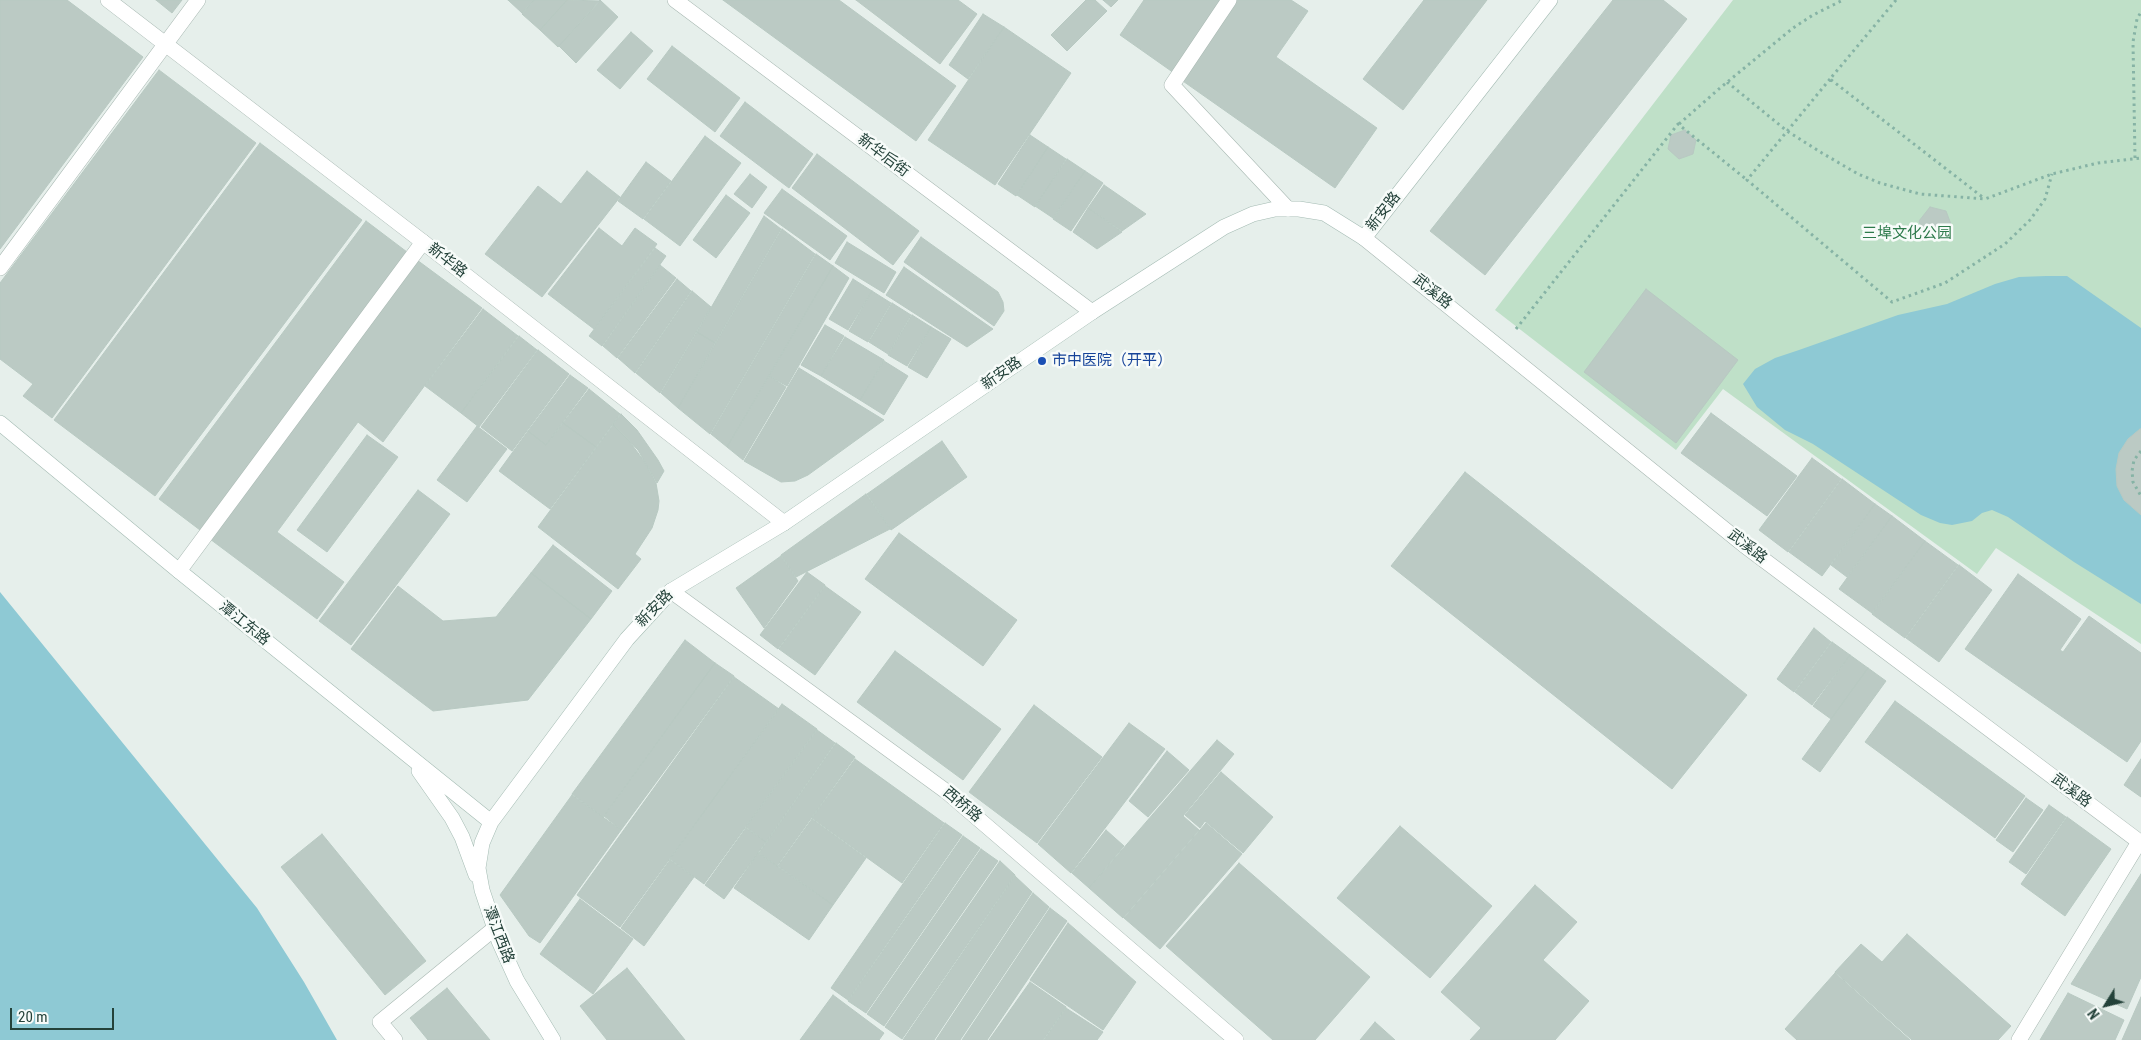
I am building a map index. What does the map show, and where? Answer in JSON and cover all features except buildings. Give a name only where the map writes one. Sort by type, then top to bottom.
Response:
[{"type":"street","name":"新华路","points":[[108,0],[784,523]]},
{"type":"street","points":[[0,268],[198,0]]},
{"type":"street","name":"新华后街","points":[[676,0],[1092,312]]},
{"type":"street","points":[[1229,0],[1172,85],[1288,209]]},
{"type":"street","name":"新安路","points":[[491,822],[627,639],[671,591],[784,523],[1092,312],[1224,227],[1253,214],[1274,209],[1288,209],[1324,213],[1364,238],[1550,0]]},
{"type":"street","name":"武溪路","points":[[1364,238],[1744,545],[2140,842]]},
{"type":"street","points":[[179,571],[423,242]]},
{"type":"street","name":"潭江东路","points":[[0,423],[179,571],[491,822]]},
{"type":"street","name":"西桥路","points":[[671,591],[947,792],[1236,1040]]},
{"type":"street","points":[[397,746],[426,780],[452,818],[467,850],[488,910]]},
{"type":"street","name":"潭江西路","points":[[491,822],[482,843],[478,868],[488,910],[517,981],[553,1040]]},
{"type":"street","points":[[2018,1040],[2140,842]]},
{"type":"street","points":[[395,1040],[380,1022],[495,928]]},
{"type":"path","points":[[1501,348],[1678,124],[1793,28],[1813,15],[1843,0]]},
{"type":"path","points":[[1747,180],[1896,0]]},
{"type":"path","points":[[2134,158],[2133,42],[2136,20],[2141,12]]},
{"type":"path","points":[[1830,79],[1985,199]]},
{"type":"path","points":[[1727,82],[1787,131],[1858,174],[1902,190],[1929,195],[1985,199],[2052,174],[2098,164],[2141,158]]},
{"type":"path","points":[[1678,124],[1892,302],[1945,283],[2005,244],[2030,220],[2045,199],[2052,174]]},
{"type":"path","points":[[2141,451],[2134,460],[2132,471],[2133,482],[2141,496]]},
{"type":"green space","name":"三埠文化公园","points":[[1733,0],[2141,0],[2141,644],[1996,548],[1977,574],[1723,389],[1676,450],[1495,310]]},
{"type":"water","points":[[2067,276],[2141,328],[2141,604],[2074,562],[2008,517],[1992,510],[1982,513],[1972,521],[1952,525],[1940,523],[1921,515],[1813,444],[1785,430],[1757,407],[1743,384],[1755,369],[1775,358],[1898,315],[1947,304],[1995,284],[2019,277]]},
{"type":"water","points":[[0,592],[257,908],[304,982],[337,1040],[0,1040]]},
{"type":"place","name":"市中医院（开平）","points":[[1042,361]]}]
